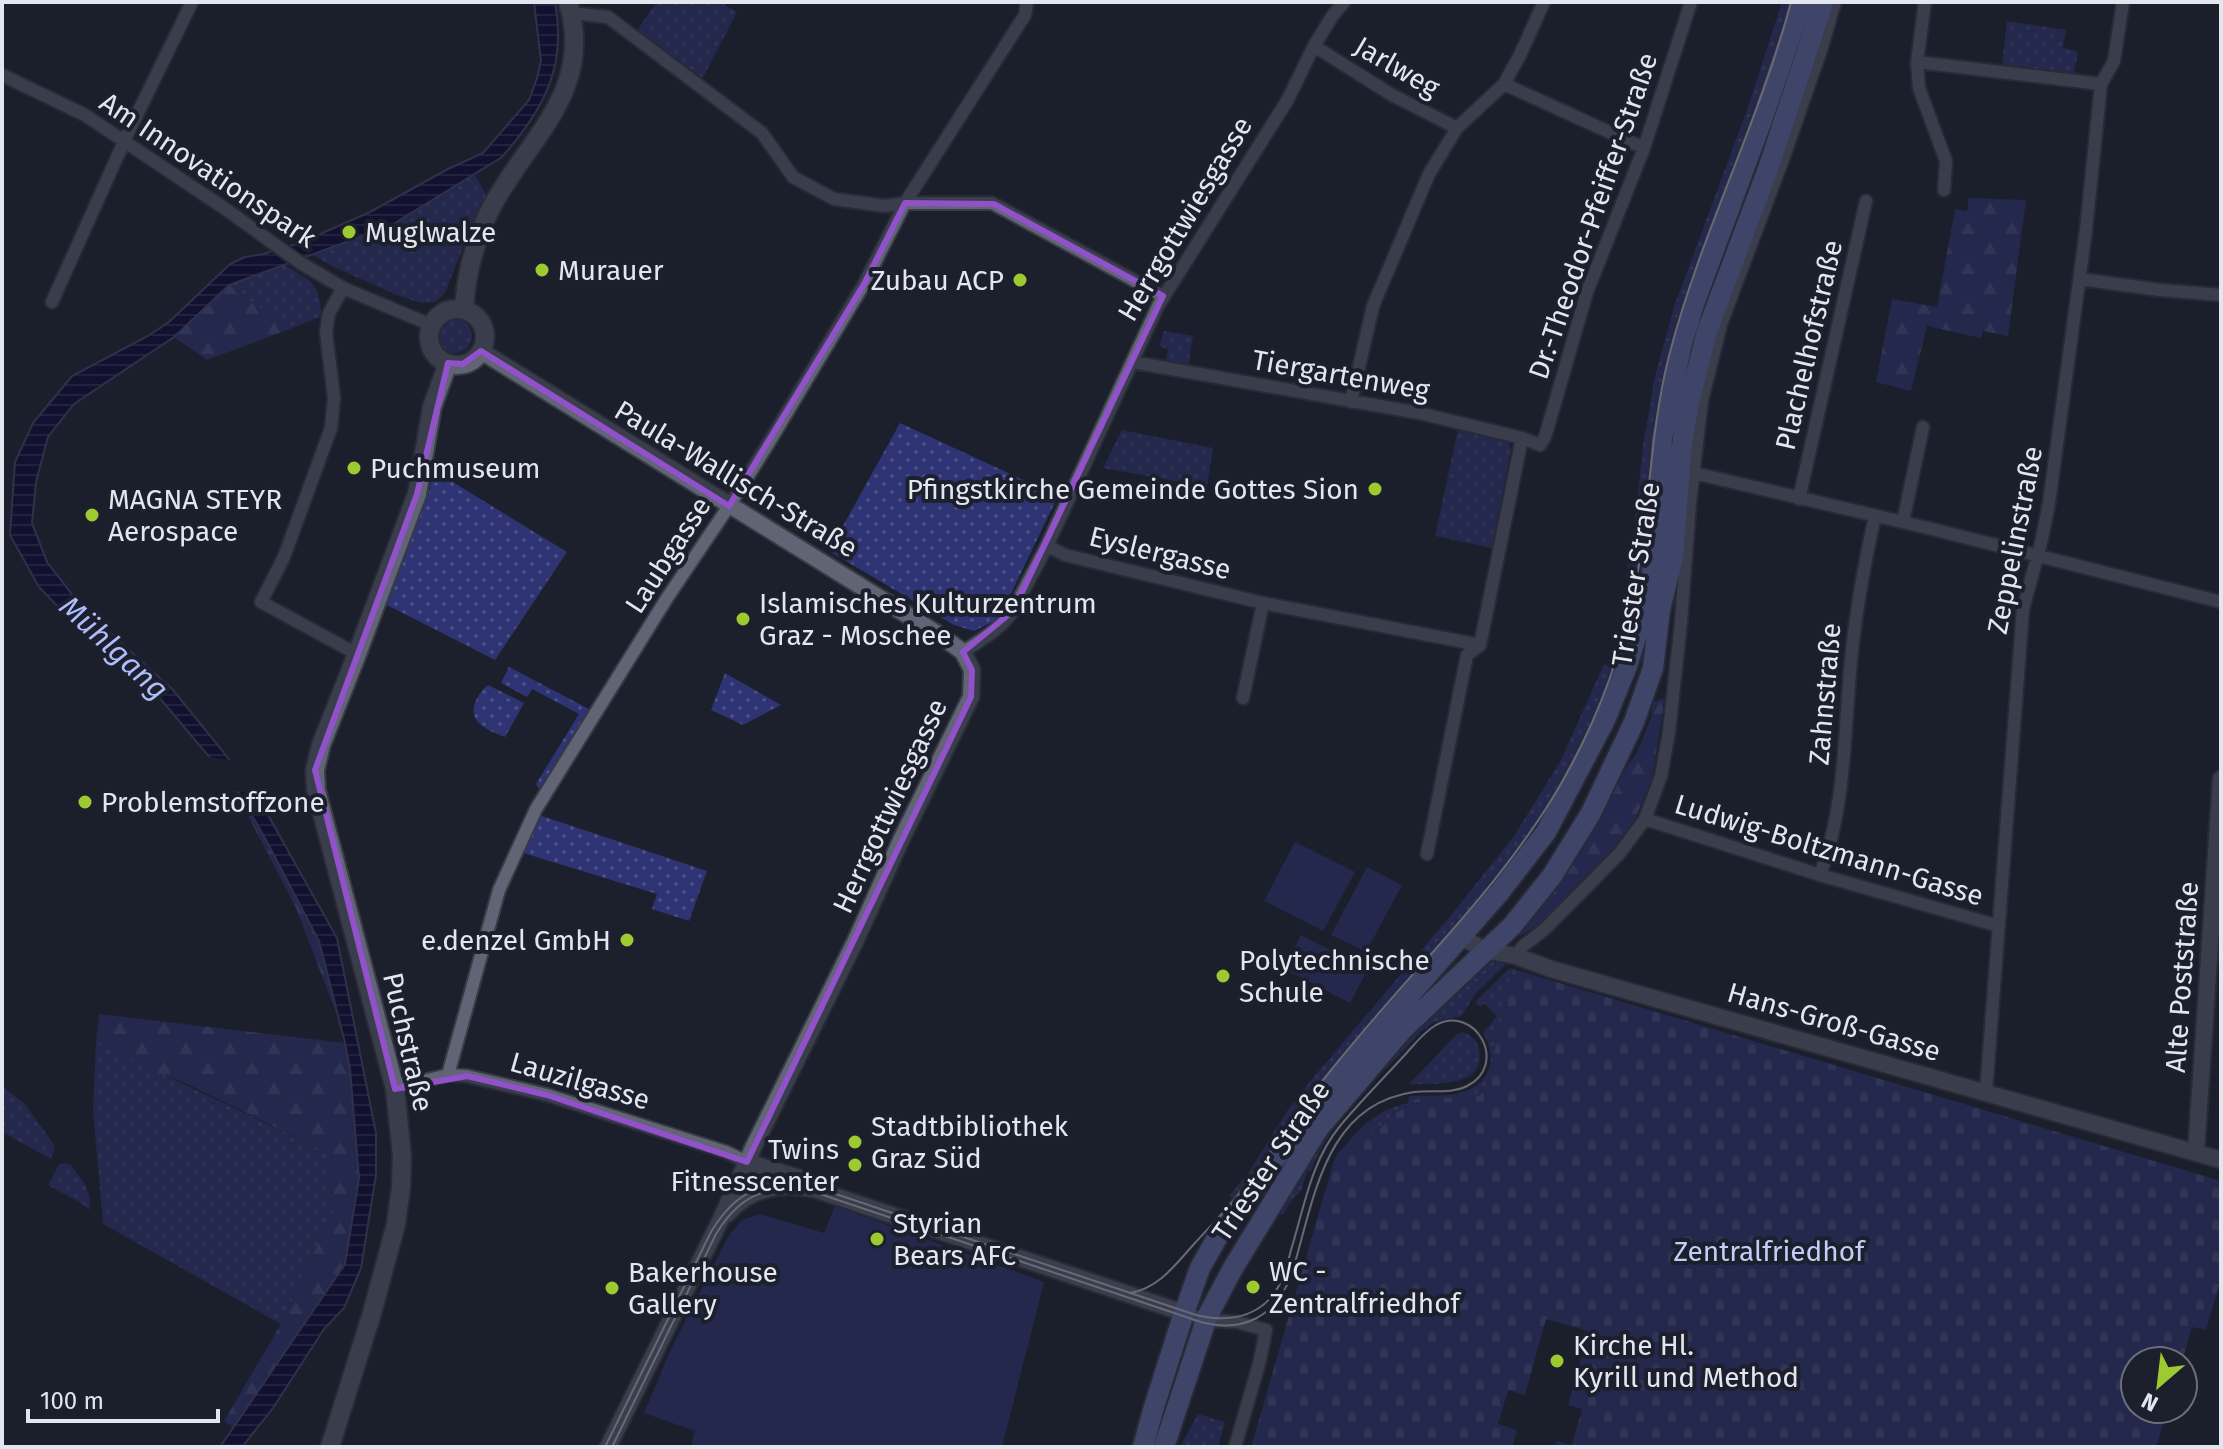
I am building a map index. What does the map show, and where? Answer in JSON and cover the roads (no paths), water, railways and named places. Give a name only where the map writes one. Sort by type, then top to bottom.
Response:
[{"type":"main road","name":"Triester Straße","points":[[1143,1447],[1184,1313],[1200,1268],[1218,1236],[1325,1092],[1461,937],[1546,832],[1605,720],[1627,666],[1650,594],[1662,439],[1682,343],[1802,2]]},
{"type":"main road","name":"Triester Straße","points":[[1164,1447],[1206,1320],[1233,1268],[1318,1129],[1402,1030],[1512,926],[1552,876],[1591,813],[1634,722],[1653,668],[1660,610],[1673,557],[1681,452],[1688,407],[1707,331],[1769,166],[1823,2]]},
{"type":"main road","points":[[464,309],[469,268],[485,221],[563,96],[570,76],[575,36],[570,8]]},
{"type":"main road","points":[[464,309],[481,322],[485,336],[481,351],[463,364],[448,363],[434,352],[430,344],[431,325],[446,311],[464,309]]},
{"type":"main road","name":"Puchstraße","points":[[330,1447],[396,1224],[402,1156],[395,1089],[316,790],[315,770],[321,745],[417,494],[432,407],[448,363]]},
{"type":"street","points":[[52,302],[128,133],[192,2]]},
{"type":"street","name":"Laubgasse","points":[[448,1075],[499,890],[536,809],[667,598],[729,506],[864,284],[905,203],[1005,49],[1025,15],[1027,2]]},
{"type":"street","name":"Herrgottwiesgasse","points":[[608,1447],[971,697],[972,670],[963,652],[1008,620],[1047,546],[1163,296],[1287,101],[1314,46],[1344,2]]},
{"type":"street","points":[[1351,402],[1373,306],[1429,174],[1457,128],[1504,84],[1544,2]]},
{"type":"street","name":"Dr.-Theodor-Pfeiffer-Straße","points":[[1540,445],[1545,437],[1587,292],[1644,148],[1691,2]]},
{"type":"street","name":"Triester Straße","points":[[1516,956],[1619,854],[1645,819],[1661,776],[1681,622],[1702,400],[1721,324],[1787,148],[1835,2]]},
{"type":"street","points":[[1925,2],[1917,62],[1919,88],[1946,161],[1944,190]]},
{"type":"street","name":"Zeppelinstraße","points":[[1986,1092],[2023,609],[2049,503],[2080,279],[2101,84],[2114,61],[2123,2]]},
{"type":"street","points":[[570,8],[608,17],[762,133],[793,177],[834,199],[885,206],[905,203],[992,203],[1163,296]]},
{"type":"street","name":"Jarlweg","points":[[1314,46],[1392,95],[1457,128]]},
{"type":"street","points":[[1917,62],[2101,84]]},
{"type":"street","name":"Am Innovationspark","points":[[2,75],[85,115],[299,262],[343,288],[431,325]]},
{"type":"street","points":[[1504,84],[1644,148]]},
{"type":"street","name":"Plachelhofstraße","points":[[1799,499],[1866,201]]},
{"type":"street","points":[[2080,279],[2221,295]]},
{"type":"street","points":[[343,288],[329,313],[326,332],[334,398],[331,428],[284,557],[261,602],[357,654]]},
{"type":"street","name":"Paula-Wallisch-Straße","points":[[481,351],[963,652]]},
{"type":"street","name":"Tiergartenweg","points":[[1132,362],[1429,415],[1540,445]]},
{"type":"street","points":[[1903,522],[1923,427]]},
{"type":"street","points":[[1427,854],[1467,655],[1480,645],[1522,438]]},
{"type":"street","points":[[1694,473],[2221,602]]},
{"type":"street","name":"Zahnstraße","points":[[1820,875],[1834,828],[1852,650],[1862,575],[1875,516]]},
{"type":"street","name":"Eyslergasse","points":[[1047,546],[1065,555],[1263,603],[1480,645]]},
{"type":"street","name":"Eyslergasse","points":[[1243,698],[1263,603]]},
{"type":"street","name":"Alte Poststraße","points":[[2196,1152],[2221,779]]},
{"type":"street","name":"Ludwig-Boltzmann-Gasse","points":[[1645,819],[1820,875],[1999,926]]},
{"type":"street","name":"Hans-Groß-Gasse","points":[[1461,937],[1485,950],[1516,956],[1551,969],[2196,1152]]},
{"type":"street","name":"Lauzilgasse","points":[[395,1089],[448,1075],[467,1076],[547,1095],[726,1152],[747,1162],[820,1185],[842,1197]]},
{"type":"street","points":[[2196,1152],[2221,1160]]},
{"type":"street","points":[[720,1221],[735,1205],[754,1192],[747,1185],[747,1162]]},
{"type":"street","name":"Lauzilgasse","points":[[754,1192],[793,1186],[842,1197],[1184,1313]]},
{"type":"street","points":[[1184,1313],[1266,1330],[1235,1447]]},
{"type":"water","name":"Mühlgang","points":[[534,2],[555,2],[558,47],[555,67],[549,86],[530,122],[502,157],[390,226],[229,285],[174,337],[74,404],[48,437],[36,482],[32,523],[47,562],[82,607],[173,690],[221,749],[259,799],[337,938],[376,1133],[376,1175],[361,1268],[344,1308],[324,1329],[273,1408],[242,1447],[220,1447],[345,1264],[359,1178],[345,1043],[319,941],[238,791],[153,690],[89,639],[39,587],[10,535],[15,462],[33,423],[72,376],[169,322],[230,264],[300,243],[370,212],[483,153],[529,100],[537,78],[541,61]]},
{"type":"tunnel","points":[[1947,898],[1949,890]]},
{"type":"tram line","points":[[1130,1293],[1150,1286],[1166,1274],[1239,1194],[1324,1078],[1512,857],[1574,760],[1605,690],[1634,593],[1653,445],[1669,356],[1697,267],[1763,91],[1791,2]]},
{"type":"tram line","points":[[605,1447],[711,1232],[731,1206],[753,1191],[780,1184],[812,1186],[1196,1315],[1238,1317],[1265,1303],[1282,1279],[1315,1170],[1340,1126],[1422,1036],[1436,1025],[1451,1021],[1464,1023],[1482,1040],[1486,1065],[1467,1086],[1448,1091],[1414,1092],[1383,1101],[1359,1116],[1341,1137],[1316,1190],[1291,1276],[1284,1290],[1267,1311],[1244,1323],[1216,1325],[1201,1322],[814,1192],[783,1189],[757,1195],[735,1209],[716,1234],[612,1447]]},
{"type":"place","name":"Muglwalze","points":[[349,232]]},
{"type":"place","name":"Murauer","points":[[542,270]]},
{"type":"place","name":"Zubau ACP","points":[[1020,280]]},
{"type":"place","name":"Puchmuseum","points":[[354,468]]},
{"type":"place","name":"Pfingstkirche Gemeinde Gottes Sion","points":[[1375,489]]},
{"type":"place","name":"MAGNA STEYR Aerospace","points":[[92,515]]},
{"type":"place","name":"Islamisches Kulturzentrum Graz - Moschee","points":[[743,619]]},
{"type":"place","name":"Problemstoffzone","points":[[85,802]]},
{"type":"place","name":"e.denzel GmbH","points":[[627,940]]},
{"type":"place","name":"Polytechnische Schule","points":[[1223,976]]},
{"type":"place","name":"Stadtbibliothek Graz Süd","points":[[855,1142]]},
{"type":"place","name":"Twins Fitnesscenter","points":[[855,1165]]},
{"type":"place","name":"Styrian Bears AFC","points":[[877,1239]]},
{"type":"place","name":"WC - Zentralfriedhof","points":[[1253,1287]]},
{"type":"place","name":"Bakerhouse Gallery","points":[[612,1288]]},
{"type":"place","name":"Kirche Hl. Kyrill und Method","points":[[1557,1361]]},
{"type":"park label","name":"Zentralfriedhof","points":[[1769,1251]]}]
